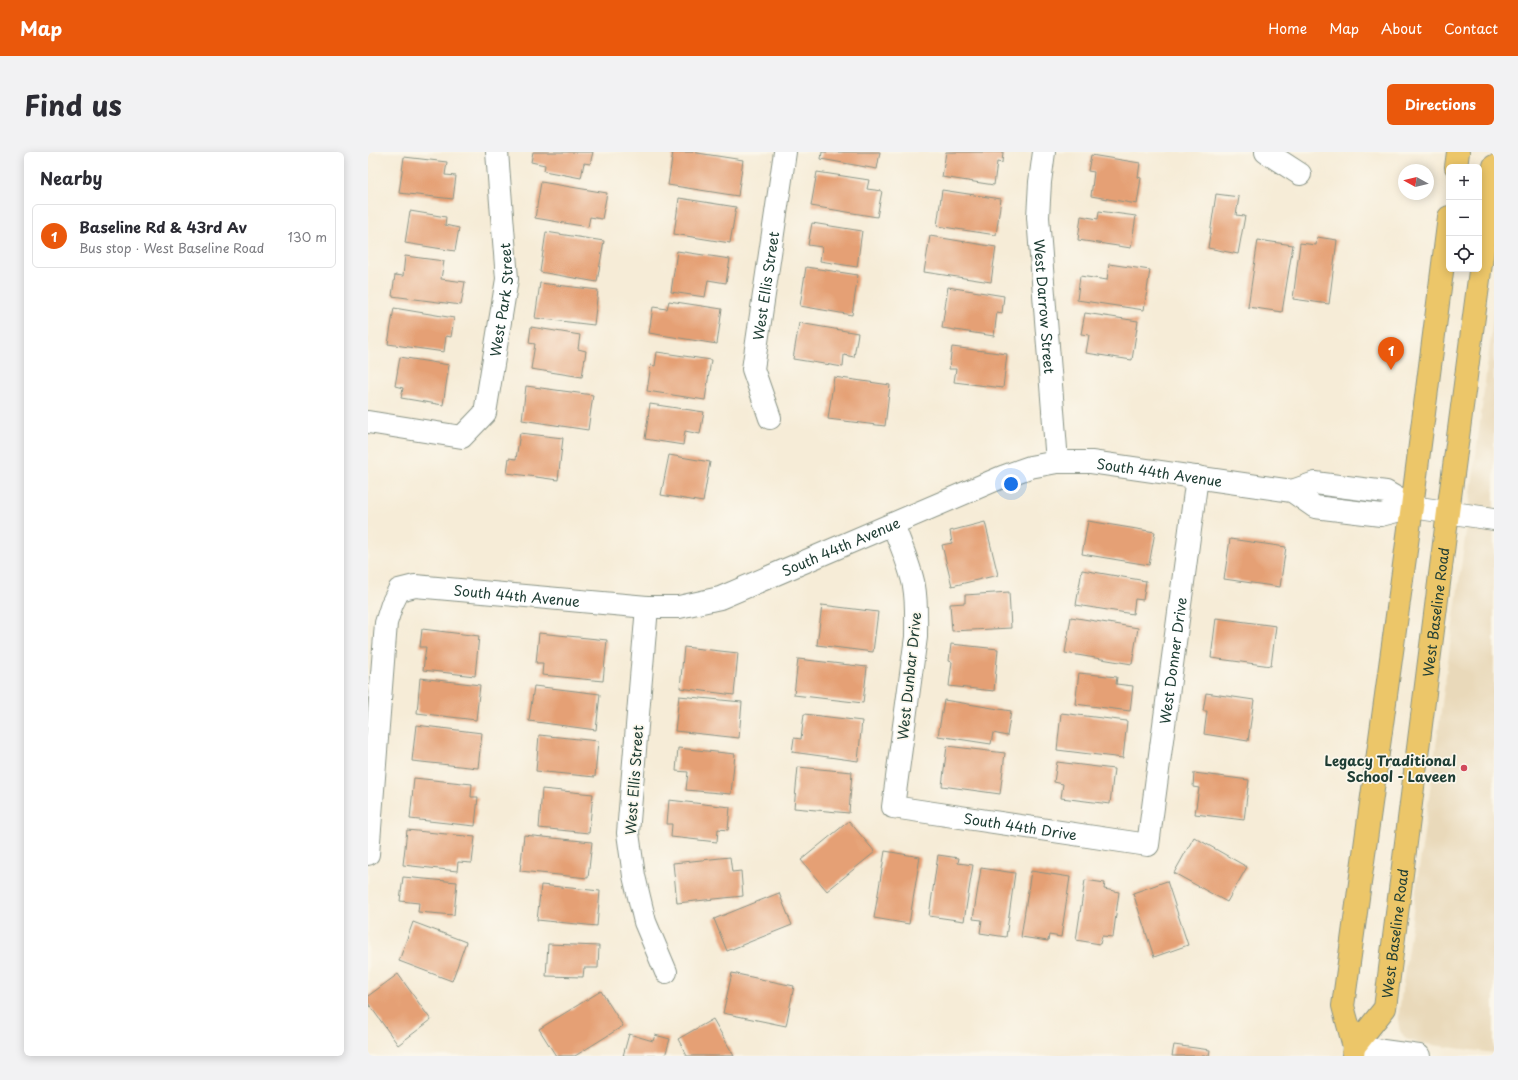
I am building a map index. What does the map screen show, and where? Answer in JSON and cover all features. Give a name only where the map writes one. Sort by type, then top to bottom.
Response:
[{"type":"main road","points":[[1456,164],[1458,152]]},
{"type":"main road","name":"West Baseline Road","points":[[1354,1052],[1385,1008],[1494,166]]},
{"type":"main road","points":[[1354,1052],[1343,1006],[1412,507],[1447,236]]},
{"type":"street","name":"West Park Street","points":[[368,422],[462,437],[485,413],[506,279],[497,152]]},
{"type":"street","name":"West Ellis Street","points":[[770,418],[753,369],[785,152]]},
{"type":"street","name":"West Darrow Street","points":[[1044,152],[1040,182],[1038,217],[1057,462]]},
{"type":"street","points":[[1266,152],[1300,174]]},
{"type":"street","name":"South 44th Avenue","points":[[368,854],[386,624],[392,604],[399,590],[415,586],[647,607],[679,607],[720,598],[1002,477],[1030,467],[1057,462],[1091,462],[1292,491],[1315,507],[1381,515],[1412,507]]},
{"type":"street","name":"West Donner Drive","points":[[1148,845],[1197,477]]},
{"type":"street","points":[[1412,507],[1494,519]]},
{"type":"street","name":"West Dunbar Drive","points":[[893,524],[914,586],[917,610],[916,637],[893,807]]},
{"type":"street","name":"West Ellis Street","points":[[647,607],[628,833],[634,876],[645,922],[666,972]]},
{"type":"street","name":"South 44th Drive","points":[[893,807],[1148,845]]},
{"type":"street","points":[[1354,1052],[1419,1056]]},
{"type":"shaded area","name":"Legacy Traditional School - Laveen","points":[[1494,312],[1494,1053],[1417,1043],[1406,1039],[1400,1031],[1398,1020],[1468,517]]},
{"type":"building","points":[[533,152],[593,152],[590,164],[584,163],[581,178],[544,171],[545,165],[531,162]]},
{"type":"building","points":[[673,152],[691,152],[743,160],[738,196],[668,185]]},
{"type":"building","points":[[822,152],[880,152],[877,169],[821,159]]},
{"type":"building","points":[[946,152],[1003,152],[1002,163],[997,162],[994,185],[942,177]]},
{"type":"building","points":[[1091,155],[1140,163],[1138,177],[1141,178],[1137,204],[1091,196],[1094,172],[1088,171]]},
{"type":"building","points":[[404,157],[447,162],[445,175],[456,176],[453,199],[399,193]]},
{"type":"building","points":[[817,172],[869,180],[867,189],[882,191],[877,217],[811,206]]},
{"type":"building","points":[[541,182],[607,193],[602,219],[590,217],[588,227],[535,218]]},
{"type":"building","points":[[942,190],[1001,199],[996,235],[937,226]]},
{"type":"building","points":[[1216,194],[1239,197],[1236,215],[1245,216],[1238,254],[1208,248]]},
{"type":"building","points":[[679,198],[736,207],[730,243],[674,234]]},
{"type":"building","points":[[410,211],[446,217],[445,225],[459,228],[455,251],[405,243]]},
{"type":"building","points":[[1099,211],[1136,216],[1131,248],[1078,240],[1081,216],[1098,219]]},
{"type":"building","points":[[812,223],[862,231],[857,267],[820,261],[822,247],[808,245]]},
{"type":"building","points":[[546,232],[604,241],[597,282],[540,272]]},
{"type":"building","points":[[930,236],[996,247],[991,282],[924,272]]},
{"type":"building","points":[[1317,237],[1337,240],[1329,304],[1293,299],[1300,243],[1316,245]]},
{"type":"building","points":[[1258,240],[1293,245],[1282,312],[1248,307]]},
{"type":"building","points":[[677,251],[730,259],[726,283],[708,280],[705,297],[671,292]]},
{"type":"building","points":[[405,256],[444,261],[441,279],[465,282],[461,305],[392,296],[395,275],[403,276]]},
{"type":"building","points":[[1109,264],[1150,270],[1144,310],[1077,300],[1080,276],[1107,280]]},
{"type":"building","points":[[806,267],[858,275],[852,315],[800,306]]},
{"type":"building","points":[[540,283],[598,290],[594,325],[535,318]]},
{"type":"building","points":[[948,287],[1004,296],[1002,313],[997,312],[994,336],[942,328]]},
{"type":"building","points":[[669,301],[722,309],[717,344],[649,333],[653,307],[667,309]]},
{"type":"building","points":[[394,308],[454,318],[451,337],[446,336],[444,352],[388,344]]},
{"type":"building","points":[[1085,313],[1138,321],[1132,360],[1086,353],[1089,335],[1081,334]]},
{"type":"building","points":[[799,323],[858,333],[854,357],[844,355],[843,367],[793,359]]},
{"type":"building","points":[[531,327],[580,335],[578,349],[586,351],[582,377],[531,369],[535,344],[529,343]]},
{"type":"building","points":[[952,347],[1007,354],[1003,388],[954,382],[956,369],[949,369]]},
{"type":"building","points":[[657,352],[711,360],[705,400],[647,391],[651,365],[655,366]]},
{"type":"building","points":[[400,357],[449,365],[443,405],[401,398],[403,388],[395,386]]},
{"type":"building","points":[[834,377],[890,385],[885,426],[828,419]]},
{"type":"building","points":[[526,386],[593,395],[588,430],[522,420]]},
{"type":"building","points":[[650,404],[704,412],[700,434],[685,431],[683,445],[645,439]]},
{"type":"building","points":[[520,433],[563,438],[558,480],[507,473],[509,458],[516,459]]},
{"type":"building","points":[[669,455],[710,462],[703,502],[661,495]]},
{"type":"building","points":[[1088,521],[1155,532],[1149,565],[1082,554]]},
{"type":"building","points":[[985,522],[998,575],[952,586],[942,545],[952,543],[950,531]]},
{"type":"building","points":[[1230,539],[1286,547],[1280,587],[1224,579]]},
{"type":"building","points":[[1082,570],[1146,581],[1143,600],[1135,599],[1133,614],[1076,605]]},
{"type":"building","points":[[1009,592],[1011,628],[952,631],[950,604],[965,603],[965,595]]},
{"type":"building","points":[[822,605],[878,612],[873,652],[817,645]]},
{"type":"building","points":[[1071,617],[1138,628],[1132,664],[1065,653]]},
{"type":"building","points":[[1216,618],[1276,626],[1271,666],[1211,658]]},
{"type":"building","points":[[422,629],[479,636],[475,676],[423,670],[426,647],[420,647]]},
{"type":"building","points":[[539,633],[607,640],[603,681],[542,675],[543,663],[536,663]]},
{"type":"building","points":[[951,644],[998,649],[994,691],[949,686],[952,662],[949,661]]},
{"type":"building","points":[[684,647],[738,653],[734,695],[680,688]]},
{"type":"building","points":[[798,659],[867,667],[863,703],[794,695]]},
{"type":"building","points":[[1079,673],[1117,677],[1116,684],[1133,686],[1130,711],[1075,704]]},
{"type":"building","points":[[420,678],[480,685],[476,720],[417,713]]},
{"type":"building","points":[[534,686],[600,694],[596,730],[529,721]]},
{"type":"building","points":[[1206,693],[1254,700],[1248,741],[1204,734],[1207,711],[1203,711]]},
{"type":"building","points":[[679,696],[742,702],[739,738],[675,731]]},
{"type":"building","points":[[944,700],[1011,711],[1007,736],[993,733],[991,744],[938,736]]},
{"type":"building","points":[[1061,713],[1127,721],[1123,758],[1057,750]]},
{"type":"building","points":[[804,714],[862,721],[858,761],[792,752],[794,738],[801,739]]},
{"type":"building","points":[[416,725],[482,733],[478,768],[412,761]]},
{"type":"building","points":[[539,735],[598,741],[595,777],[536,771]]},
{"type":"building","points":[[947,746],[1005,753],[1000,794],[942,786]]},
{"type":"building","points":[[678,748],[735,754],[731,794],[686,790],[688,772],[676,771]]},
{"type":"building","points":[[1057,762],[1114,769],[1110,804],[1061,798],[1063,784],[1054,782]]},
{"type":"building","points":[[798,767],[852,772],[849,813],[794,808]]},
{"type":"building","points":[[1194,773],[1249,780],[1244,820],[1195,814],[1199,788],[1193,787]]},
{"type":"building","points":[[414,778],[472,784],[471,797],[478,797],[475,826],[410,819]]},
{"type":"building","points":[[542,789],[593,794],[589,833],[539,828]]},
{"type":"building","points":[[669,800],[730,807],[728,830],[718,829],[717,842],[671,837],[672,824],[667,824]]},
{"type":"building","points":[[849,821],[875,852],[827,891],[801,860]]},
{"type":"building","points":[[407,830],[475,837],[472,863],[458,862],[457,871],[403,865]]},
{"type":"building","points":[[524,835],[592,842],[588,878],[520,871]]},
{"type":"building","points":[[1194,837],[1247,867],[1227,902],[1174,873]]},
{"type":"building","points":[[885,851],[920,857],[909,924],[874,918]]},
{"type":"building","points":[[938,855],[959,858],[958,863],[973,865],[964,921],[929,916]]},
{"type":"building","points":[[730,857],[732,872],[741,871],[743,896],[677,903],[673,863]]},
{"type":"building","points":[[981,868],[1015,873],[1006,937],[980,933],[982,920],[973,919]]},
{"type":"building","points":[[1031,871],[1070,877],[1061,937],[1049,935],[1048,941],[1021,937]]},
{"type":"building","points":[[403,877],[457,882],[454,915],[418,912],[419,903],[400,901]]},
{"type":"building","points":[[1085,880],[1105,883],[1104,889],[1119,892],[1113,937],[1102,936],[1100,944],[1076,940]]},
{"type":"building","points":[[1167,881],[1188,945],[1154,957],[1133,893]]},
{"type":"building","points":[[541,885],[600,891],[597,926],[537,920]]},
{"type":"building","points":[[779,893],[792,925],[727,951],[714,919]]},
{"type":"building","points":[[413,922],[466,942],[452,981],[399,961]]},
{"type":"building","points":[[548,944],[599,946],[598,968],[584,968],[583,977],[546,976]]},
{"type":"building","points":[[732,973],[794,986],[786,1026],[723,1013]]},
{"type":"building","points":[[398,974],[431,1020],[398,1045],[368,1003],[368,996]]},
{"type":"building","points":[[601,991],[623,1026],[575,1056],[556,1056],[539,1029]]},
{"type":"building","points":[[713,1019],[734,1056],[687,1056],[678,1039]]},
{"type":"building","points":[[629,1034],[653,1041],[655,1035],[670,1039],[665,1056],[623,1056]]},
{"type":"building","points":[[1174,1045],[1210,1050],[1209,1056],[1172,1056]]},
{"type":"place","name":"Baseline Rd & 43rd Av","points":[[1391,370]]},
{"type":"place","name":"Legacy Traditional School - Laveen","points":[[1464,768]]}]
